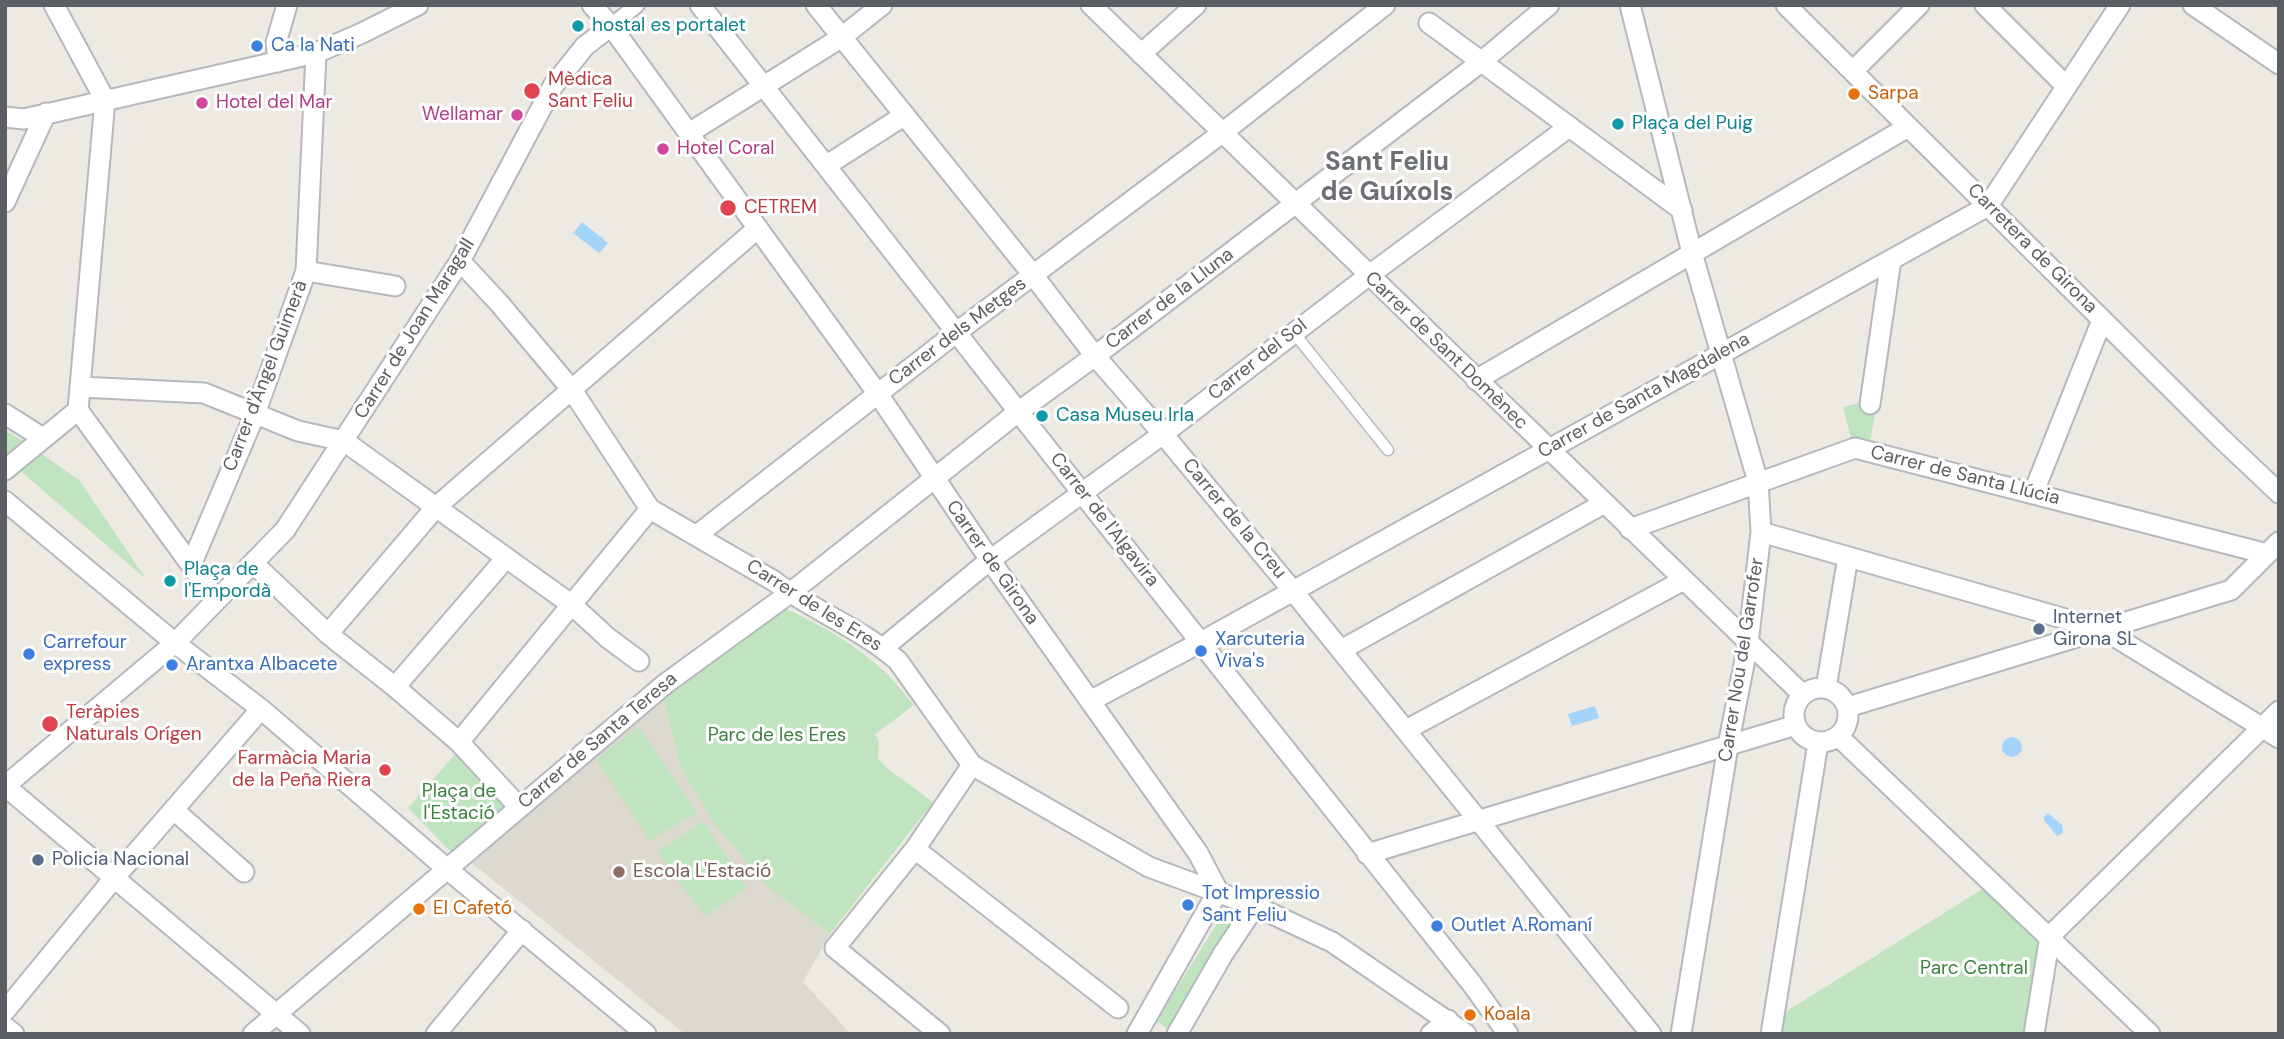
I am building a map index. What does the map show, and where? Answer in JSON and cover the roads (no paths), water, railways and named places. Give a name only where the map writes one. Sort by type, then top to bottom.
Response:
[{"type":"street","points":[[54,5],[105,100],[78,410],[217,600]]},
{"type":"street","points":[[278,62],[276,43],[286,5]]},
{"type":"street","points":[[5,117],[24,119],[316,53],[418,5]]},
{"type":"street","name":"Carrer de Girona","points":[[592,5],[611,26],[878,394],[990,560],[1198,853],[1218,891]]},
{"type":"street","name":"Carrer de Joan Maragall","points":[[5,786],[175,643],[285,530],[460,261],[553,86],[585,46],[637,5]]},
{"type":"street","name":"Carrer de l'Algavira","points":[[700,5],[1018,412],[1472,984],[1508,1034]]},
{"type":"street","name":"Carrer de la Creu","points":[[816,5],[1095,356],[1293,591],[1651,1034]]},
{"type":"street","points":[[689,133],[842,37],[882,5]]},
{"type":"street","name":"Carrer de Sant Domènec","points":[[1091,5],[1803,695]]},
{"type":"street","points":[[1141,54],[1196,5]]},
{"type":"street","name":"Carrer dels Metges","points":[[697,535],[957,332],[1222,133],[1385,5]]},
{"type":"street","name":"Carrer de la Lluna","points":[[790,593],[1018,412],[1481,62],[1549,5]]},
{"type":"street","name":"Carrer Nou del Garrofer","points":[[1630,5],[1692,253],[1758,482],[1761,532],[1748,644],[1728,746],[1681,1034]]},
{"type":"street","name":"Carretera de Girona","points":[[1786,5],[2279,493]]},
{"type":"street","points":[[1853,71],[1919,5]]},
{"type":"street","points":[[1985,5],[2067,86]]},
{"type":"street","name":"Carrer de Santa Magdalena","points":[[1090,701],[1988,206],[2120,5]]},
{"type":"street","points":[[2193,5],[2279,64]]},
{"type":"street","points":[[1429,23],[1682,210]]},
{"type":"street","name":"Carrer d'Àngel Guimerà","points":[[191,565],[255,414],[306,271],[316,53]]},
{"type":"street","points":[[5,202],[46,113]]},
{"type":"street","points":[[827,165],[905,115]]},
{"type":"street","name":"Carrer del Sol","points":[[883,648],[990,560],[1163,434],[1368,276],[1569,127]]},
{"type":"street","points":[[1476,380],[1908,127]]},
{"type":"street","points":[[328,635],[436,507],[758,228]]},
{"type":"street","points":[[1870,404],[1891,260]]},
{"type":"street","name":"Carrer de les Eres","points":[[460,261],[572,390],[650,509],[774,580],[790,593],[883,648],[898,661],[972,765],[1149,867],[1218,891]]},
{"type":"street","points":[[306,271],[395,286]]},
{"type":"street","points":[[2033,494],[2102,320]]},
{"type":"street","points":[[80,387],[204,393],[298,431],[344,441],[572,605],[639,662]]},
{"type":"street","points":[[5,470],[78,410]]},
{"type":"street","points":[[5,414],[43,438]]},
{"type":"street","name":"Carrer de Santa Llúcia","points":[[1630,529],[1855,448],[2033,494],[2273,548]]},
{"type":"street","points":[[5,501],[175,643],[261,709],[446,868],[646,1034]]},
{"type":"street","points":[[1341,650],[1603,504]]},
{"type":"street","points":[[458,742],[650,509]]},
{"type":"street","points":[[1761,532],[2104,630],[2271,732]]},
{"type":"street","points":[[1848,707],[2231,590],[2273,548]]},
{"type":"street","points":[[1826,688],[1849,557]]},
{"type":"street","points":[[395,687],[506,558]]},
{"type":"street","points":[[253,563],[328,635],[395,687],[458,742],[519,807]]},
{"type":"street","points":[[1406,730],[1682,580]]},
{"type":"street","name":"Carrer de Santa Teresa","points":[[253,1034],[665,684],[790,593]]},
{"type":"street","points":[[1826,688],[1840,695],[1848,707],[1848,723],[1839,737],[1818,743],[1804,737],[1796,725],[1795,709],[1803,695],[1826,688]]},
{"type":"street","points":[[5,1011],[115,877],[261,709]]},
{"type":"street","points":[[2034,1034],[2050,936],[2271,732],[2279,711]]},
{"type":"street","points":[[1367,854],[1796,725]]},
{"type":"street","points":[[1839,737],[2150,1034]]},
{"type":"street","points":[[1771,1034],[1818,743]]},
{"type":"street","points":[[940,1034],[835,947],[915,849],[972,765]]},
{"type":"street","points":[[5,786],[300,1034]]},
{"type":"street","points":[[174,810],[244,872]]},
{"type":"street","points":[[915,849],[1118,1007]]},
{"type":"street","points":[[1142,1032],[1218,891],[1332,942],[1466,1034]]},
{"type":"street","points":[[1177,1034],[1223,954],[1255,906]]},
{"type":"street","points":[[436,1034],[522,930]]},
{"type":"street","points":[[1431,1034],[1448,1020]]},
{"type":"lane","points":[[1294,333],[1388,450]]},
{"type":"water","points":[[582,222],[608,243],[599,253],[573,233]]},
{"type":"water","points":[[1595,706],[1599,718],[1572,726],[1568,714]]},
{"type":"water","points":[[2012,737],[2019,740],[2022,747],[2019,754],[2012,757],[2005,754],[2002,747],[2005,740]]},
{"type":"water","points":[[2048,813],[2062,825],[2063,833],[2057,836],[2044,820]]},
{"type":"place","name":"hostal es portalet","points":[[578,26]]},
{"type":"place","name":"Ca la Nati","points":[[257,46]]},
{"type":"place","name":"Mèdica Sant Feliu","points":[[532,91]]},
{"type":"place","name":"Sarpa","points":[[1854,94]]},
{"type":"place","name":"Hotel del Mar","points":[[202,103]]},
{"type":"place","name":"Wellamar","points":[[517,115]]},
{"type":"place","name":"Plaça del Puig","points":[[1618,124]]},
{"type":"place","name":"Hotel Coral","points":[[663,149]]},
{"type":"place","name":"CETREM","points":[[728,208]]},
{"type":"place","name":"Casa Museu Irla","points":[[1042,416]]},
{"type":"place","name":"Plaça de l'Empordà","points":[[170,581]]},
{"type":"place","name":"Internet Girona SL","points":[[2039,629]]},
{"type":"place","name":"Xarcuteria Viva's","points":[[1201,651]]},
{"type":"place","name":"Carrefour express","points":[[29,654]]},
{"type":"place","name":"Arantxa Albacete","points":[[172,665]]},
{"type":"place","name":"Teràpies Naturals Orígen","points":[[50,724]]},
{"type":"place","name":"Farmàcia Maria de la Peña Riera","points":[[385,770]]},
{"type":"place","name":"Policia Nacional","points":[[38,860]]},
{"type":"place","name":"Escola L'Estació","points":[[619,872]]},
{"type":"place","name":"Tot Impressio Sant Feliu","points":[[1188,905]]},
{"type":"place","name":"El Cafetó","points":[[419,909]]},
{"type":"place","name":"Outlet A.Romaní","points":[[1437,926]]},
{"type":"place","name":"Koala","points":[[1470,1015]]},
{"type":"district","name":"Sant Feliu de Guíxols","points":[[1387,178]]},
{"type":"park label","name":"Parc de les Eres","points":[[777,736]]},
{"type":"park label","name":"Plaça de l'Estació","points":[[459,803]]},
{"type":"park label","name":"Parc Central","points":[[1974,969]]}]
